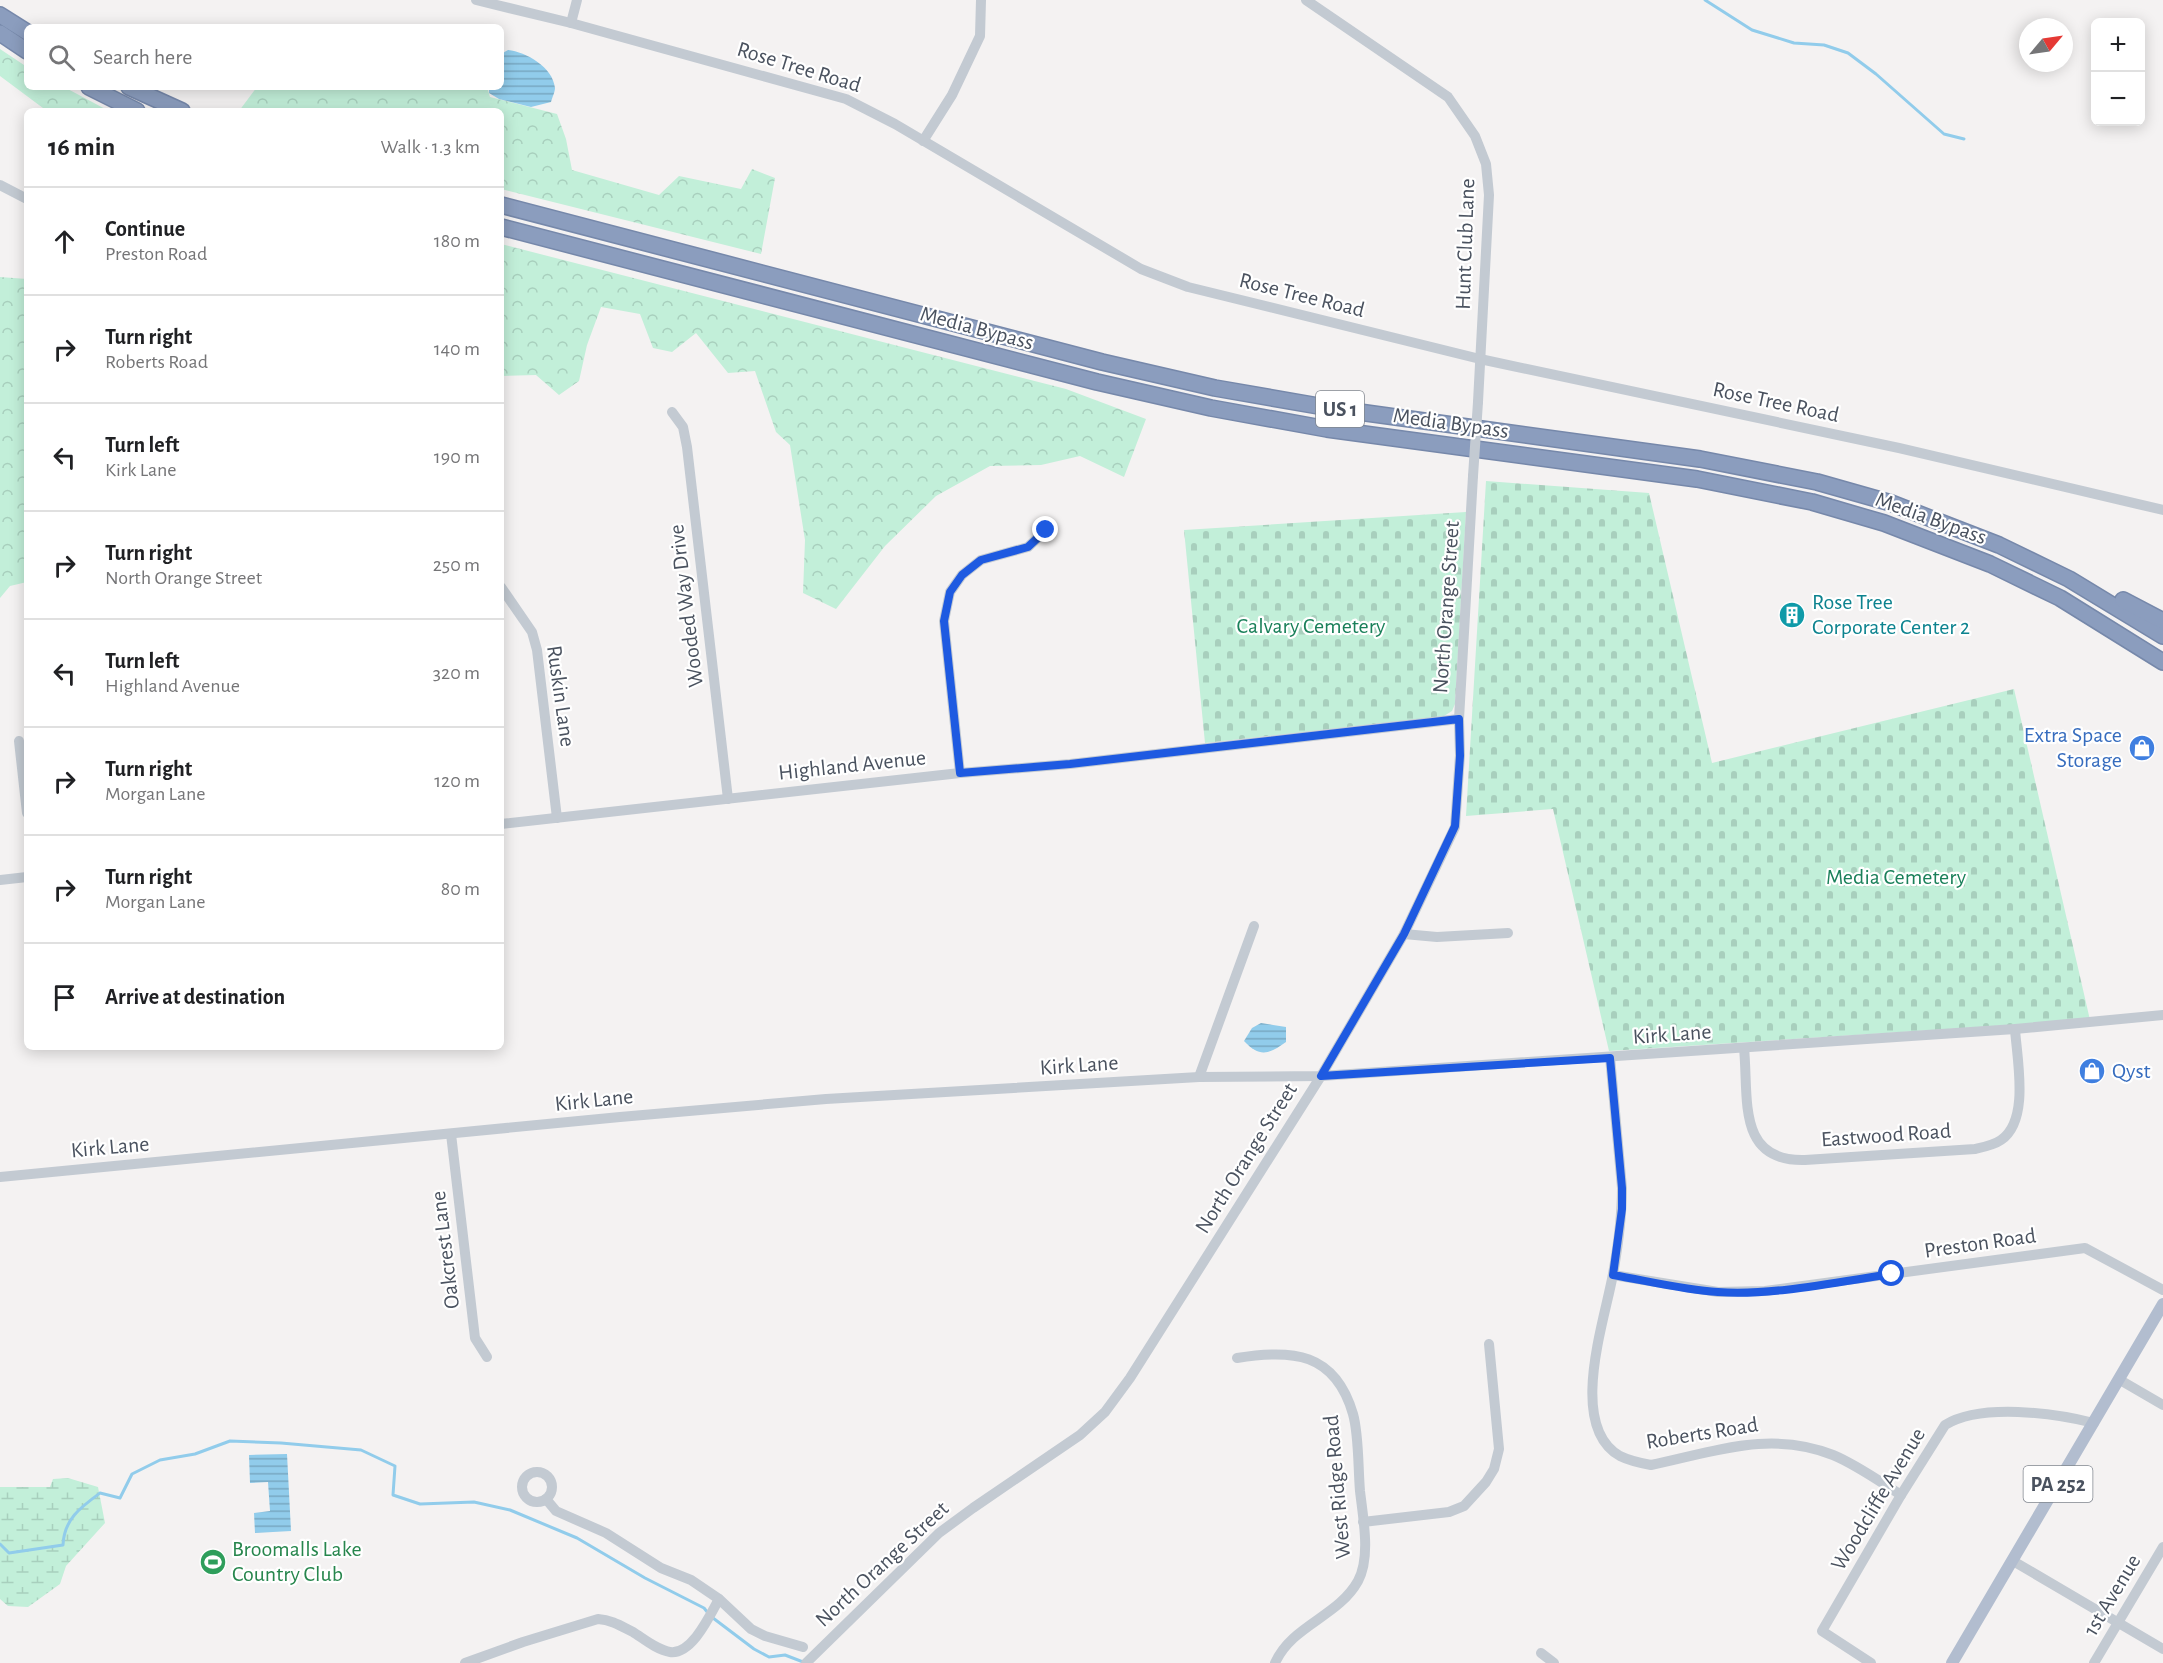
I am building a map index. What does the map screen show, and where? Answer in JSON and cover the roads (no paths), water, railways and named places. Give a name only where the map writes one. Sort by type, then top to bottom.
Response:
[{"type":"highway","points":[[0,15],[24,30]]},
{"type":"highway","points":[[0,33],[24,49]]},
{"type":"highway","points":[[95,90],[131,108]]},
{"type":"highway","points":[[136,90],[175,108]]},
{"type":"highway","name":"Media Bypass","points":[[504,206],[1102,362],[1215,388],[1330,408],[1700,459],[1788,475],[1900,506],[1963,530],[2034,561],[2103,598],[2163,636]]},
{"type":"highway","name":"Media Bypass","points":[[504,228],[1086,379],[1200,406],[1339,430],[1706,481],[1812,502],[1884,523],[1955,549],[2025,580],[2092,616],[2163,662]]},
{"type":"highway","points":[[2034,561],[2163,621]]},
{"type":"highway","points":[[2092,616],[2163,673]]},
{"type":"main road","name":"PA 252","points":[[1952,1663],[2163,1304]]},
{"type":"street","name":"Rose Tree Road","points":[[476,0],[571,23],[846,99],[895,124],[1156,276],[1188,287],[1480,359],[1901,449],[2163,510]]},
{"type":"street","points":[[571,23],[577,0]]},
{"type":"street","points":[[923,141],[952,95],[980,36],[981,0]]},
{"type":"street","name":"Hunt Club Lane","points":[[1306,0],[1448,97],[1475,136],[1486,164],[1489,195],[1480,359]]},
{"type":"street","points":[[0,185],[24,197]]},
{"type":"street","name":"North Orange Street","points":[[806,1663],[939,1533],[1080,1435],[1105,1412],[1130,1378],[1321,1076],[1404,934],[1455,826],[1480,359]]},
{"type":"street","name":"Wooded Way Drive","points":[[672,412],[682,427],[687,447],[728,799]]},
{"type":"street","points":[[960,773],[944,621],[950,592],[962,575],[981,560],[1028,547],[1046,530]]},
{"type":"street","name":"Ruskin Lane","points":[[504,592],[531,632],[537,650],[557,818]]},
{"type":"street","name":"Highland Avenue","points":[[504,825],[960,773],[1082,763],[1459,719]]},
{"type":"street","points":[[19,741],[24,786]]},
{"type":"street","points":[[0,880],[24,878]]},
{"type":"street","points":[[1198,1077],[1254,926]]},
{"type":"street","points":[[1404,934],[1437,937],[1508,933]]},
{"type":"street","name":"Kirk Lane","points":[[0,1177],[816,1100],[1198,1077],[1321,1076],[1610,1058],[2015,1029],[2163,1015]]},
{"type":"street","name":"Eastwood Road","points":[[1744,1048],[1749,1123],[1756,1141],[1770,1155],[1788,1161],[1952,1150],[1989,1146],[2001,1140],[2011,1131],[2018,1117],[2019,1102],[2015,1029]]},
{"type":"street","name":"Roberts Road","points":[[1610,1058],[1622,1209],[1613,1275],[1593,1363],[1594,1410],[1598,1428],[1605,1441],[1618,1455],[1651,1465],[1753,1443],[1787,1443],[1834,1456],[1901,1495]]},
{"type":"street","name":"Oakcrest Lane","points":[[451,1134],[475,1338],[487,1357]]},
{"type":"street","name":"Preston Road","points":[[1613,1275],[1718,1292],[1765,1292],[2085,1248],[2163,1290]]},
{"type":"street","points":[[1363,1522],[1449,1512],[1464,1506],[1486,1482],[1494,1469],[1499,1449],[1489,1344]]},
{"type":"street","name":"West Ridge Road","points":[[1237,1358],[1261,1354],[1295,1354],[1316,1362],[1333,1374],[1345,1393],[1353,1415],[1365,1566],[1350,1593],[1338,1606],[1284,1645],[1275,1663]]},
{"type":"street","points":[[2120,1380],[2163,1405]]},
{"type":"street","name":"Woodcliffe Avenue","points":[[1871,1663],[1822,1631],[1901,1495],[1945,1425],[1957,1418],[1989,1413],[2041,1413],[2073,1417],[2094,1423]]},
{"type":"street","points":[[546,1499],[556,1511],[606,1533],[661,1568],[691,1580],[717,1604],[751,1629],[765,1636],[803,1647]]},
{"type":"street","name":"1st Avenue","points":[[2094,1663],[2117,1623],[2158,1562],[2163,1547]]},
{"type":"street","points":[[2013,1561],[2163,1649]]},
{"type":"street","points":[[465,1663],[598,1619],[610,1620],[658,1648],[672,1652],[683,1649],[692,1642],[717,1604]]},
{"type":"street","points":[[1541,1653],[1554,1663]]},
{"type":"water","points":[[508,50],[515,51],[530,57],[544,67],[553,80],[555,88],[551,102],[531,107],[499,99],[489,93],[489,90],[504,90],[504,52]]},
{"type":"water","points":[[1261,1023],[1286,1027],[1286,1042],[1269,1051],[1255,1050],[1244,1041],[1252,1028]]},
{"type":"water","points":[[287,1454],[291,1531],[255,1533],[254,1513],[270,1511],[268,1482],[250,1483],[249,1455]]},
{"type":"waterway","points":[[1705,0],[1752,30],[1794,43],[1824,45],[1848,53],[1876,74],[1944,134],[1964,139]]},
{"type":"waterway","points":[[0,1544],[9,1553],[63,1545],[70,1521],[80,1509],[100,1493],[120,1498],[132,1474],[160,1460],[195,1454],[230,1441],[361,1450],[395,1466],[393,1495],[420,1504],[474,1502],[510,1510],[577,1538],[645,1578],[704,1608],[708,1613]]},
{"type":"waterway","points":[[713,1618],[754,1649],[769,1657],[785,1655],[803,1662]]},
{"type":"place","name":"Rose Tree Corporate Center 2","points":[[1792,615]]},
{"type":"place","name":"Extra Space Storage","points":[[2142,748]]},
{"type":"place","name":"Qyst","points":[[2092,1071]]},
{"type":"place","name":"Broomalls Lake Country Club","points":[[213,1562]]},
{"type":"park label","name":"Calvary Cemetery","points":[[1311,626]]},
{"type":"park label","name":"Media Cemetery","points":[[1896,877]]}]
